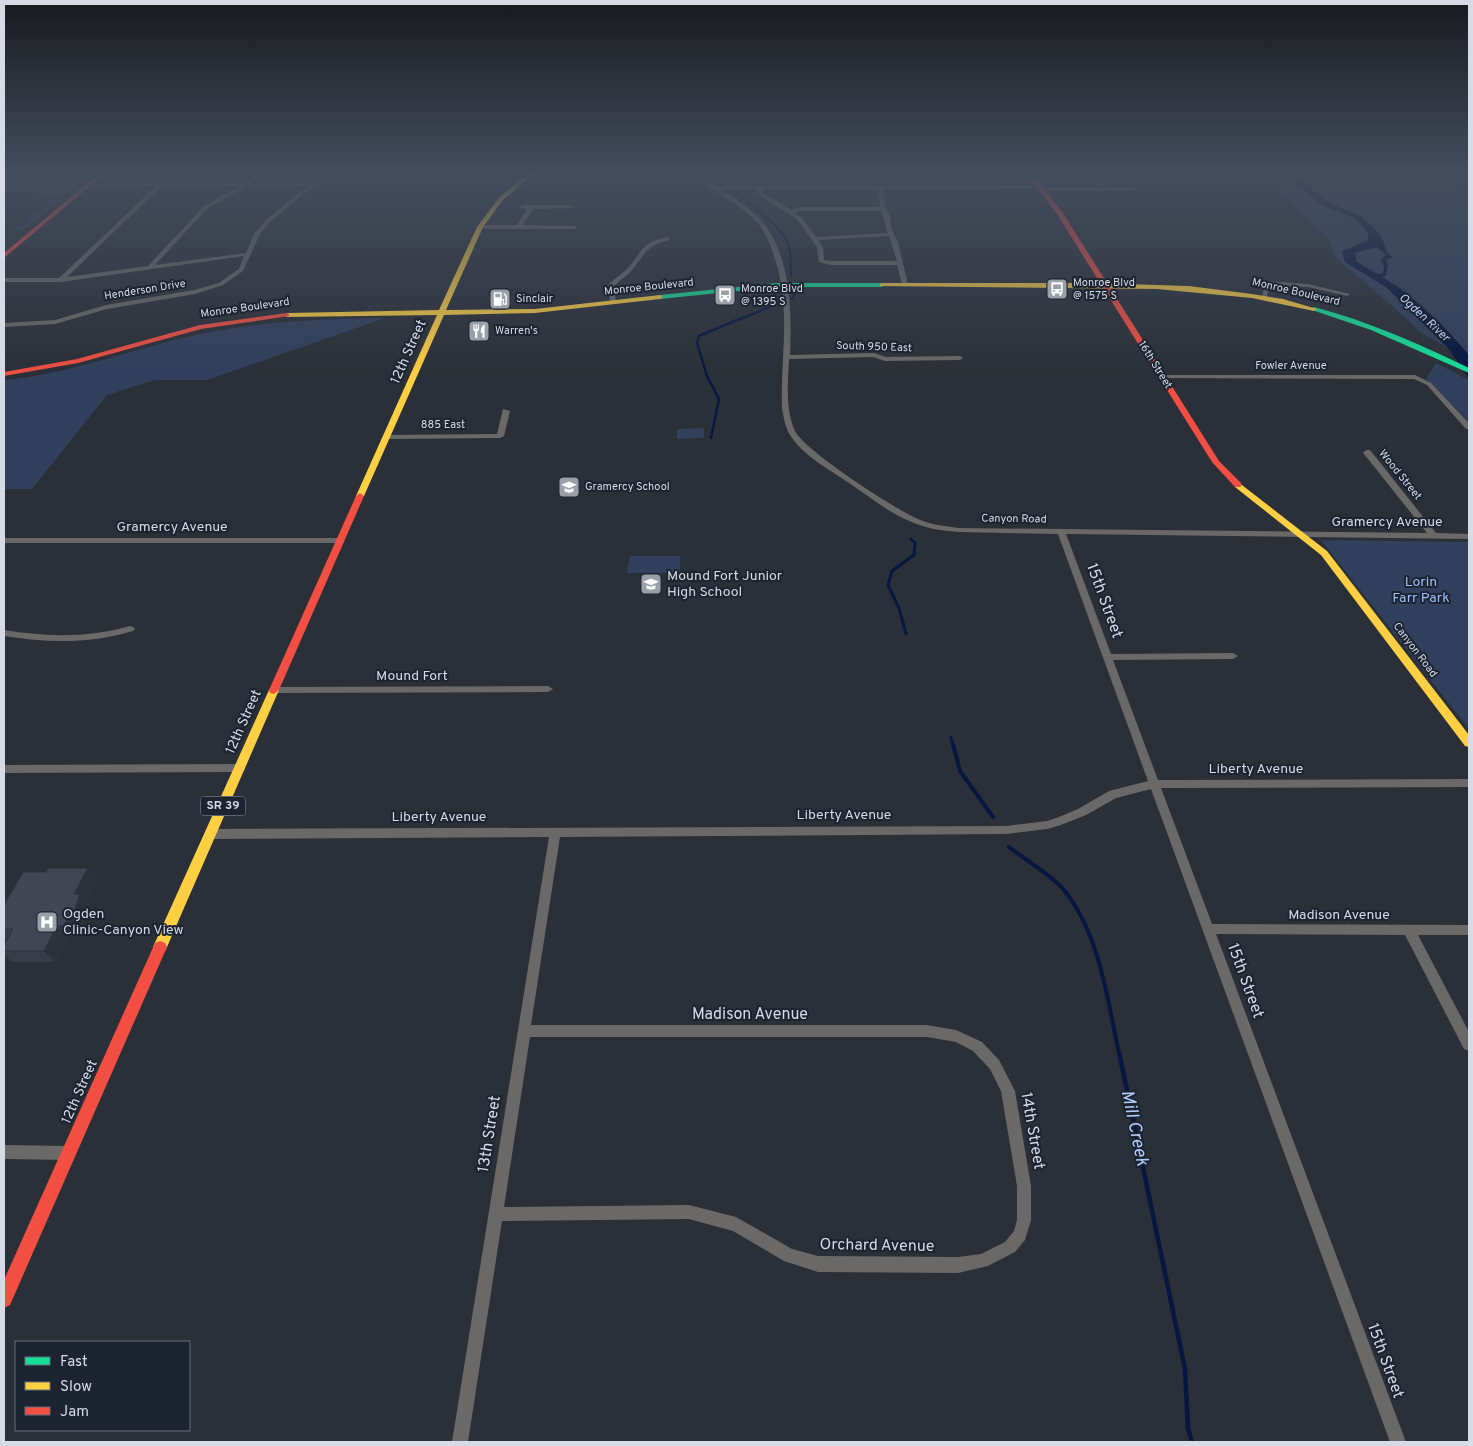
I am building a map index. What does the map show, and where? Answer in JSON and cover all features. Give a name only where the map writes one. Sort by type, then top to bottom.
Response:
[{"type":"main road","points":[[4,256],[24,239]]},
{"type":"main road","name":"12th Street","points":[[4,1299],[475,239]]},
{"type":"main road","name":"16th Street","points":[[1077,239],[1216,462],[1250,498],[1305,536]]},
{"type":"main road","name":"Monroe Boulevard","points":[[4,374],[68,364],[187,329],[253,318],[309,313],[519,312],[783,285],[1186,286],[1264,296],[1366,324],[1469,371]]},
{"type":"main road","name":"Canyon Road","points":[[1305,536],[1324,553],[1469,743]]},
{"type":"street","points":[[61,280],[103,239]]},
{"type":"street","points":[[150,268],[176,239]]},
{"type":"street","name":"Henderson Drive","points":[[4,325],[55,322],[106,307],[208,289],[233,277],[246,263],[255,239]]},
{"type":"street","points":[[613,303],[610,287],[613,282],[630,269],[645,246],[666,239]]},
{"type":"street","name":"Canyon Road","points":[[770,239],[783,285],[788,317],[786,415],[793,436],[903,516],[924,526],[944,530],[1305,536]]},
{"type":"street","points":[[814,239],[820,247],[821,261],[899,262]]},
{"type":"street","points":[[894,239],[905,285]]},
{"type":"street","points":[[4,280],[61,280],[250,254]]},
{"type":"street","points":[[1264,296],[1268,283],[1298,282],[1347,294]]},
{"type":"street","name":"South 950 East","points":[[786,357],[874,355],[885,359],[960,358]]},
{"type":"street","name":"Fowler Avenue","points":[[1162,377],[1420,378],[1429,384],[1469,427]]},
{"type":"street","name":"885 East","points":[[387,437],[500,436],[506,411]]},
{"type":"street","name":"Wood Street","points":[[1367,452],[1434,536]]},
{"type":"street","name":"15th Street","points":[[1061,532],[1398,1442]]},
{"type":"street","name":"Gramercy Avenue","points":[[1305,536],[1469,536]]},
{"type":"street","name":"Gramercy Avenue","points":[[4,541],[341,541]]},
{"type":"street","points":[[4,633],[30,638],[83,638],[106,636],[130,629]]},
{"type":"street","points":[[1107,656],[1233,656]]},
{"type":"street","name":"Mound Fort","points":[[275,690],[548,689]]},
{"type":"street","points":[[4,769],[240,768]]},
{"type":"street","name":"Liberty Avenue","points":[[211,834],[1027,828],[1061,821],[1082,812],[1113,794],[1154,784],[1469,783]]},
{"type":"street","name":"13th Street","points":[[460,1442],[555,832]]},
{"type":"street","name":"Madison Avenue","points":[[1208,929],[1469,930]]},
{"type":"street","points":[[1409,930],[1469,1045]]},
{"type":"street","name":"Madison Avenue","points":[[524,1031],[927,1031],[962,1036],[974,1043]]},
{"type":"street","name":"14th Street","points":[[974,1043],[996,1066],[1008,1091],[1026,1204],[1020,1235]]},
{"type":"street","points":[[4,1152],[69,1153]]},
{"type":"street","name":"Orchard Avenue","points":[[496,1214],[697,1213],[736,1224],[789,1256],[818,1264],[972,1263],[996,1255],[1010,1247],[1020,1235]]},
{"type":"green space","points":[[1329,239],[1368,239],[1357,244],[1345,262],[1386,287],[1448,348],[1421,333],[1335,257]]},
{"type":"green space","points":[[1379,239],[1469,239],[1469,355],[1436,318],[1402,289],[1357,262],[1355,253],[1383,245]]},
{"type":"green space","points":[[385,318],[207,380],[155,380],[107,395],[32,489],[4,489],[4,380],[54,372],[200,334],[246,326],[339,319]]},
{"type":"green space","points":[[1436,363],[1469,380],[1469,421],[1426,379]]},
{"type":"green space","points":[[704,428],[704,438],[677,439],[677,429]]},
{"type":"green space","name":"Lorin Farr Park","points":[[1321,540],[1469,542],[1469,729]]},
{"type":"green space","points":[[630,556],[680,556],[680,573],[627,573]]},
{"type":"water","name":"Ogden River","points":[[1368,239],[1383,239],[1387,252],[1393,257],[1386,260],[1388,264],[1386,276],[1382,277],[1407,294],[1429,313],[1469,355],[1469,378],[1448,348],[1386,287],[1345,262],[1342,251]],"holes":[[[1376,247],[1386,255],[1380,260],[1384,266],[1383,273],[1377,274],[1357,262],[1355,253]]]},
{"type":"building","name":"Ogden Clinic-Canyon View","points":[[48,868],[88,868],[74,894],[80,894],[75,909],[63,926],[57,926],[44,951],[4,951],[4,945],[13,929],[4,929],[4,905],[23,872],[46,872]]},
{"type":"waterway","points":[[786,239],[790,251],[791,275]]},
{"type":"waterway","points":[[792,299],[795,294]]},
{"type":"waterway","points":[[741,319],[779,303]]},
{"type":"waterway","points":[[711,438],[719,399],[707,376],[697,343],[699,336],[744,317]]},
{"type":"waterway","name":"Mill Creek","points":[[906,634],[899,608],[888,585],[892,571],[914,555],[915,543],[911,539]]},
{"type":"waterway","name":"Mill Creek","points":[[951,737],[953,746]]},
{"type":"waterway","name":"Mill Creek","points":[[953,744],[960,771],[993,817]]},
{"type":"waterway","name":"Mill Creek","points":[[1009,847],[1046,873],[1064,890],[1076,908],[1094,947],[1106,989],[1119,1053]]},
{"type":"waterway","name":"Mill Creek","points":[[1119,1052],[1185,1369],[1188,1428],[1192,1442]]},
{"type":"traffic: fast","points":[[660,297],[776,285],[882,285]]},
{"type":"traffic: fast","points":[[1314,309],[1374,328],[1469,371]]},
{"type":"traffic: slow","points":[[360,496],[474,239]]},
{"type":"traffic: slow","points":[[882,285],[1093,285],[1189,288],[1283,301],[1314,309]]},
{"type":"traffic: slow","points":[[287,315],[535,311],[660,297]]},
{"type":"traffic: slow","points":[[1238,485],[1324,553],[1469,743]]},
{"type":"traffic: slow","points":[[160,947],[274,690]]},
{"type":"traffic: jam","points":[[4,256],[24,239]]},
{"type":"traffic: jam","points":[[1077,239],[1216,462],[1238,485]]},
{"type":"traffic: jam","points":[[4,374],[78,361],[200,327],[287,315]]},
{"type":"traffic: jam","points":[[274,690],[360,496]]},
{"type":"traffic: jam","points":[[4,1299],[160,947]]},
{"type":"place","name":"Monroe Blvd @ 1575 S","points":[[1057,289]]},
{"type":"place","name":"Monroe Blvd @ 1395 S","points":[[725,295]]},
{"type":"place","name":"Sinclair","points":[[500,299]]},
{"type":"place","name":"Warren's","points":[[479,331]]},
{"type":"place","name":"Gramercy School","points":[[569,487]]},
{"type":"place","name":"Mound Fort Junior High School","points":[[651,584]]},
{"type":"place","name":"Ogden Clinic-Canyon View","points":[[47,922]]}]
